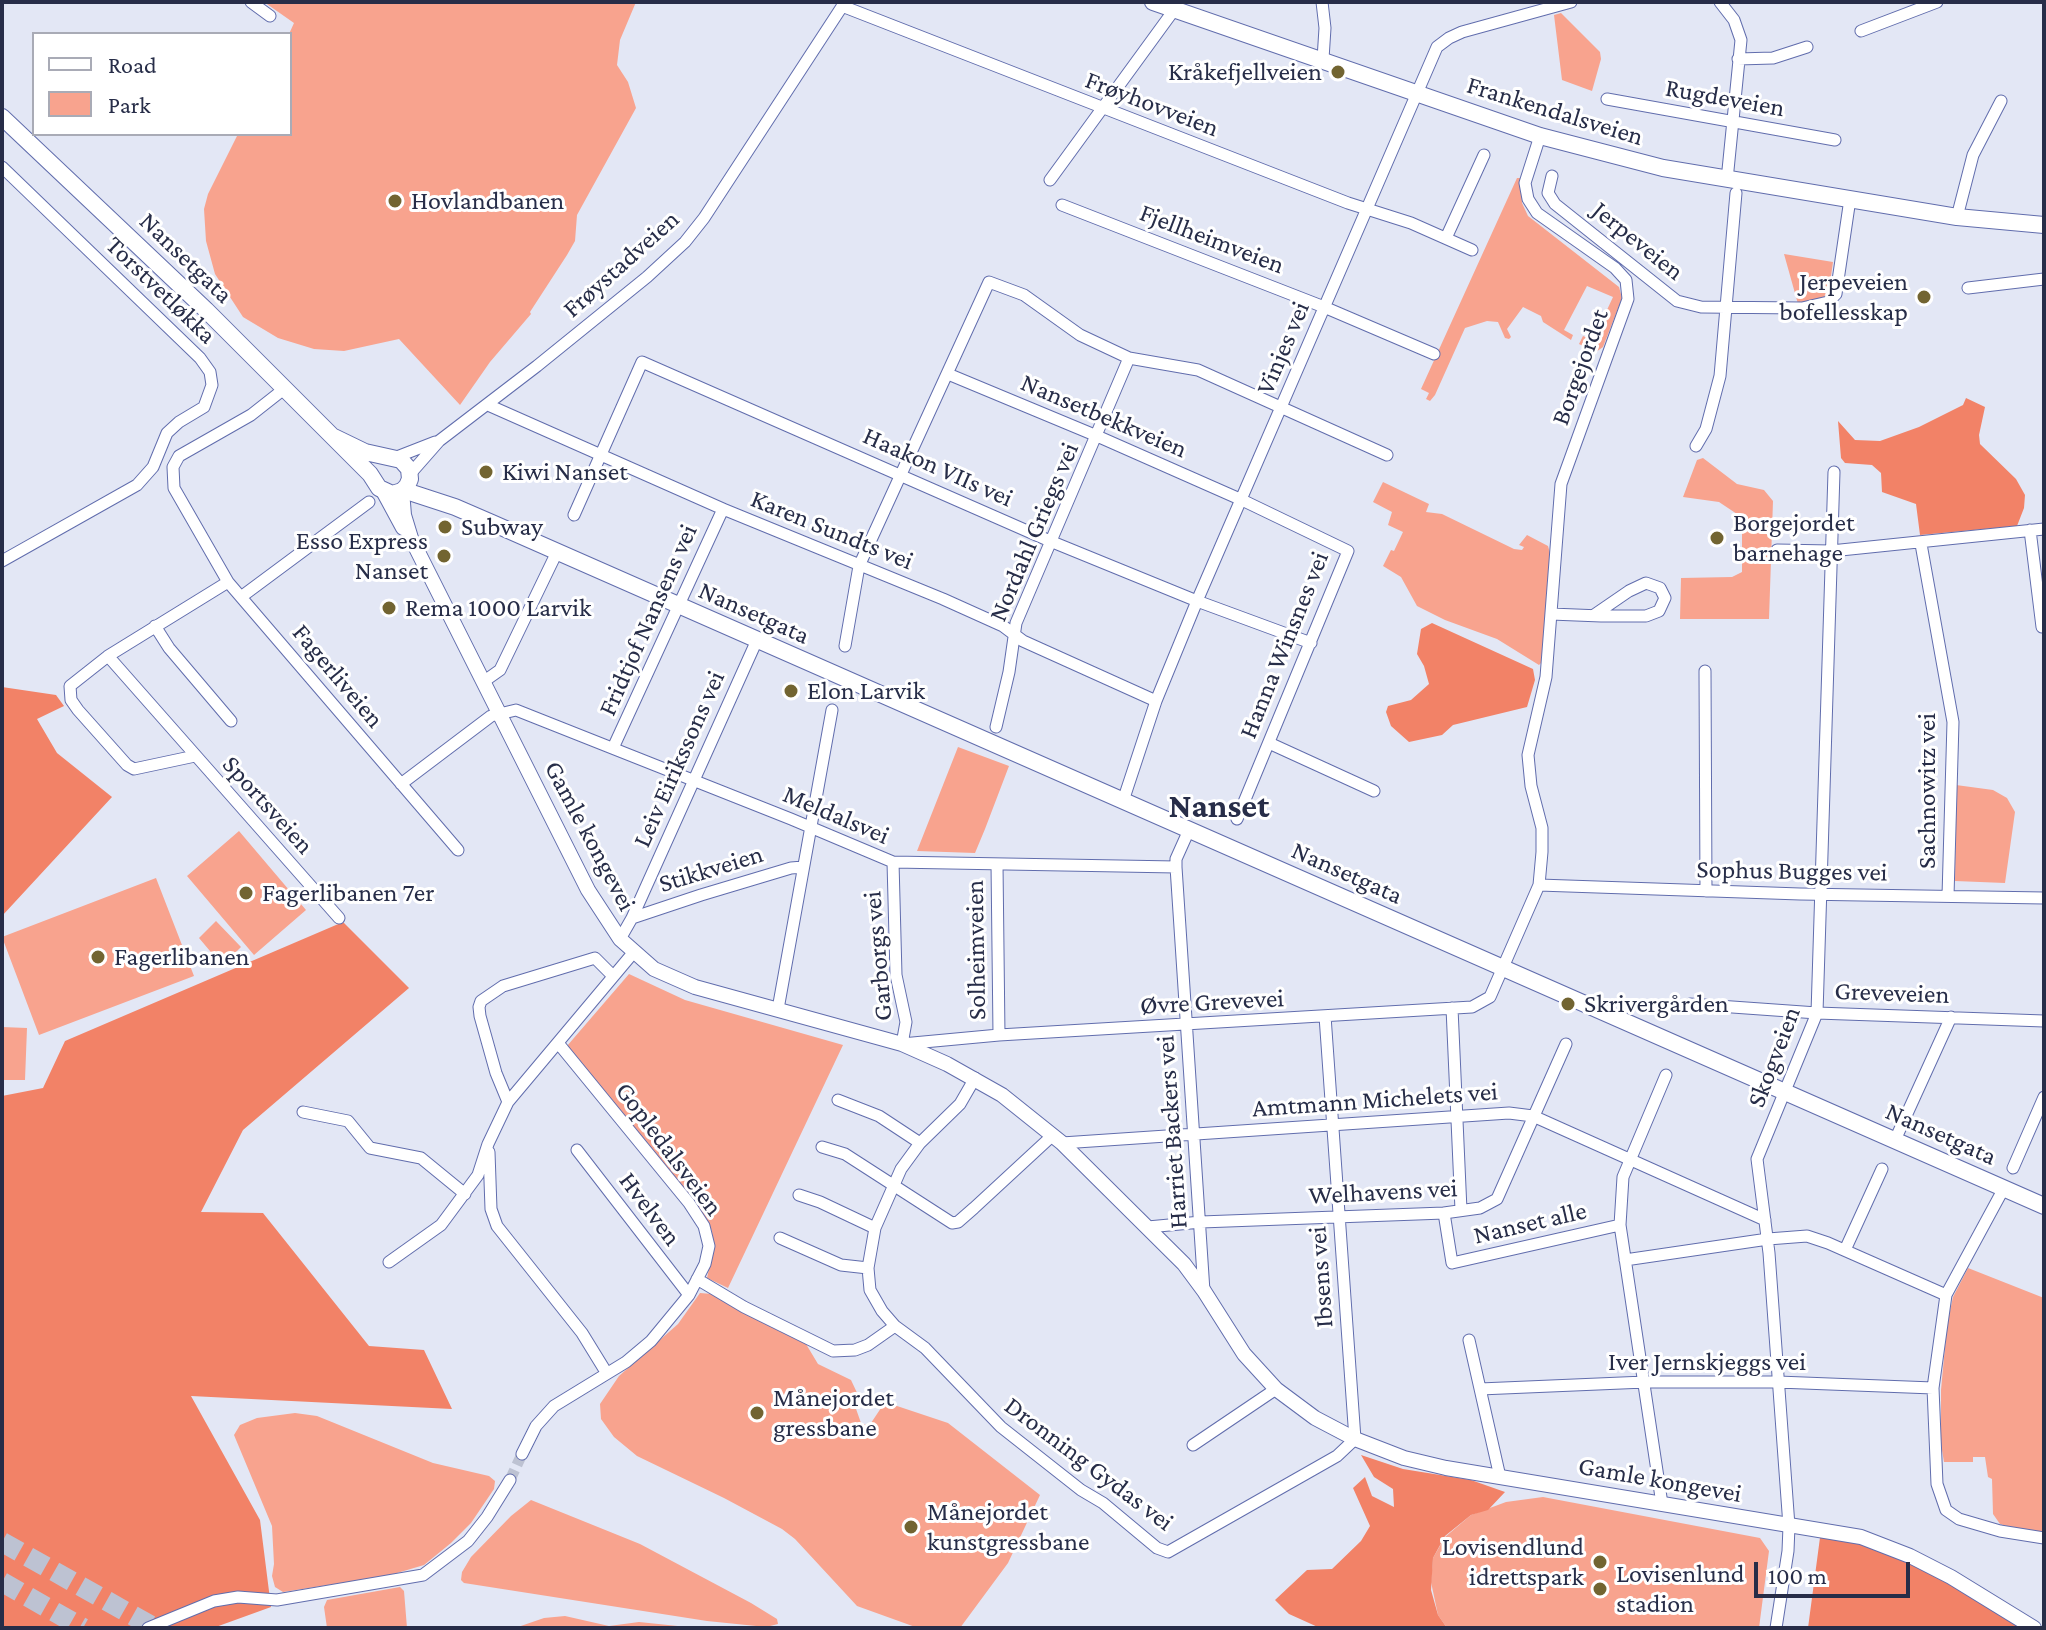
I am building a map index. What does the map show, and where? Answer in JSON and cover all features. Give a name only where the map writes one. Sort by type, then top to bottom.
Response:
[{"type":"main road","name":"Frankendalsveien","points":[[1153,2],[1540,136],[1732,186],[1850,199],[1957,217],[2044,225]]},
{"type":"main road","name":"Nansetgata","points":[[2,117],[206,310],[379,486]]},
{"type":"main road","name":"Nansetgata","points":[[334,437],[365,452],[391,458]]},
{"type":"main road","points":[[391,458],[406,465],[410,474],[407,486],[392,494],[379,486],[376,469],[391,458]]},
{"type":"main road","name":"Nansetgata","points":[[410,474],[455,507]]},
{"type":"main road","name":"Nansetgata","points":[[402,491],[455,507],[2044,1206]]},
{"type":"street","points":[[251,2],[270,16]]},
{"type":"street","points":[[1322,2],[1325,28],[1323,59]]},
{"type":"street","name":"Vinjes vei","points":[[1123,801],[1156,701],[1197,601],[1437,47],[1449,38],[1571,2]]},
{"type":"street","points":[[1696,446],[1706,429],[1720,376],[1728,307],[1731,122],[1741,40],[1720,2]]},
{"type":"street","points":[[1861,31],[1937,2]]},
{"type":"street","name":"Frøyhovveien","points":[[844,4],[1100,107],[1366,209],[1411,223],[1472,250]]},
{"type":"street","name":"Frøystadveien","points":[[410,474],[439,441],[647,277],[685,242],[704,218],[844,4]]},
{"type":"street","points":[[1050,180],[1100,107],[1174,10]]},
{"type":"street","points":[[1738,59],[1773,58],[1807,47]]},
{"type":"street","name":"Rugdeveien","points":[[1607,99],[1835,140]]},
{"type":"street","points":[[1957,217],[1973,155],[2001,101]]},
{"type":"street","name":"Borgejordet","points":[[1504,968],[1539,885],[1542,828],[1531,786],[1528,755],[1546,677],[1561,484],[1628,299],[1626,280],[1615,268],[1537,213],[1528,199],[1525,183],[1540,136]]},
{"type":"street","points":[[1446,238],[1484,155]]},
{"type":"street","name":"Torstvetløkka","points":[[2,167],[200,358],[210,372],[212,385],[204,407],[167,433],[153,467],[137,485],[2,561]]},
{"type":"street","name":"Jerpeveien","points":[[1552,176],[1548,193],[1555,204],[1677,301],[1701,307],[1802,308],[1828,302],[1836,294],[1850,199]]},
{"type":"street","name":"Fjellheimveien","points":[[1062,205],[1324,307],[1434,354]]},
{"type":"street","points":[[1968,288],[2044,279]]},
{"type":"street","points":[[845,646],[859,566],[989,282],[1024,295],[1080,335],[1129,358],[1198,370],[1387,455]]},
{"type":"street","name":"Nordahl Griegs vei","points":[[996,727],[1009,672],[1013,634],[1129,358]]},
{"type":"street","name":"Haakon VIIs vei","points":[[600,454],[642,362],[1050,541],[1311,643]]},
{"type":"street","name":"Nansetbekkveien","points":[[948,374],[1242,500]]},
{"type":"street","name":"Fagerliveien","points":[[284,389],[251,415],[179,456],[173,467],[174,488],[228,582],[458,850]]},
{"type":"street","name":"Karen Sundts vei","points":[[488,405],[723,509],[943,599],[1156,701]]},
{"type":"street","name":"Frøystadveien","points":[[391,458],[439,441]]},
{"type":"street","points":[[574,515],[600,454]]},
{"type":"street","name":"Skogveien","points":[[1776,1628],[1789,1526],[1768,1239],[1757,1159],[1817,1013],[1834,472]]},
{"type":"street","name":"Gamle kongevei","points":[[379,486],[411,538],[588,890],[620,939],[654,969],[675,979],[902,1044],[975,1078],[1025,1111],[1058,1139],[1184,1264],[1244,1354],[1276,1389],[1315,1418],[1355,1439],[1425,1464],[1861,1537],[1910,1556],[2034,1628]]},
{"type":"street","name":"Gamle kongevei","points":[[402,491],[404,515],[411,538]]},
{"type":"street","name":"Hanna Winsnes vei","points":[[1237,819],[1348,551],[1242,500]]},
{"type":"street","points":[[241,597],[369,502]]},
{"type":"street","name":"Fridtjof Nansens vei","points":[[613,748],[723,509]]},
{"type":"street","points":[[1777,550],[1831,551],[1921,544],[2044,529]]},
{"type":"street","points":[[2030,530],[2042,627]]},
{"type":"street","name":"Sachnowitz vei","points":[[1921,544],[1953,722],[1948,896]]},
{"type":"street","points":[[483,682],[500,670],[557,552]]},
{"type":"street","name":"Sportsveien","points":[[195,756],[134,769],[78,710],[71,700],[70,686],[108,656],[228,582]]},
{"type":"street","points":[[1551,614],[1594,615],[1646,616],[1659,611],[1665,598],[1660,588],[1646,583],[1594,615]]},
{"type":"street","name":"Sportsveien","points":[[155,626],[169,648],[231,721]]},
{"type":"street","name":"Leiv Eirikssons vei","points":[[620,939],[757,640]]},
{"type":"street","name":"Sportsveien","points":[[108,656],[339,918]]},
{"type":"street","points":[[1705,671],[1706,891]]},
{"type":"street","name":"Meldalsvei","points":[[498,713],[516,710],[893,862],[1176,867]]},
{"type":"street","points":[[778,1009],[832,710]]},
{"type":"street","points":[[401,784],[498,713]]},
{"type":"street","points":[[1269,743],[1374,791]]},
{"type":"street","name":"Harriet Backers vei","points":[[1189,830],[1176,859],[1176,867],[1204,1291]]},
{"type":"street","name":"Garborgs vei","points":[[893,862],[896,975],[906,1022],[902,1044]]},
{"type":"street","name":"Solheimveien","points":[[997,864],[999,1035]]},
{"type":"street","name":"Stikkveien","points":[[632,918],[716,890],[803,867]]},
{"type":"street","name":"Sophus Bugges vei","points":[[1539,885],[2044,898]]},
{"type":"street","points":[[389,1262],[429,1236],[465,1194],[478,1175],[488,1144],[508,1102],[633,953]]},
{"type":"street","points":[[508,1102],[496,1073],[480,1016],[481,1001],[503,986],[595,958],[613,976]]},
{"type":"street","name":"Øvre Grevevei","points":[[902,1044],[999,1035],[1472,1007],[1490,997],[1504,968]]},
{"type":"street","name":"Greveveien","points":[[1690,1004],[1817,1013],[2044,1021]]},
{"type":"street","points":[[1452,1008],[1461,1210]]},
{"type":"street","name":"Ibsens vei","points":[[1325,1016],[1355,1439]]},
{"type":"street","points":[[1895,1140],[1951,1017]]},
{"type":"street","name":"Gopledalsveien","points":[[522,1454],[536,1426],[554,1406],[626,1362],[651,1341],[689,1295],[705,1264],[709,1246],[698,1216],[558,1043]]},
{"type":"street","name":"Welhavens vei","points":[[1148,1227],[1201,1222],[1444,1213],[1480,1208],[1497,1199],[1566,1044]]},
{"type":"street","points":[[1662,1504],[1620,1225],[1621,1188],[1629,1160],[1666,1075]]},
{"type":"street","name":"Dronning Gydas vei","points":[[975,1078],[960,1104],[920,1143],[894,1184],[875,1228],[868,1268],[870,1290],[882,1311],[895,1326],[942,1365],[1001,1427],[1081,1490],[1103,1503],[1157,1548],[1168,1552],[1337,1456],[1355,1439]]},
{"type":"street","points":[[2013,1168],[2044,1097]]},
{"type":"street","points":[[838,1100],[879,1116],[920,1143]]},
{"type":"street","points":[[303,1112],[348,1121],[370,1148],[421,1158],[465,1194]]},
{"type":"street","name":"Amtmann Michelets vei","points":[[1058,1139],[1193,1134],[1509,1113],[1533,1116],[1765,1220]]},
{"type":"street","points":[[822,1147],[845,1154],[952,1223],[958,1222],[1058,1139]]},
{"type":"street","points":[[488,1144],[491,1209],[497,1226],[582,1333],[606,1372]]},
{"type":"street","name":"Hvelven","points":[[577,1150],[689,1295]]},
{"type":"street","points":[[1845,1250],[1882,1169]]},
{"type":"street","points":[[2004,1188],[1946,1295],[1933,1388],[1937,1484],[1946,1510],[1959,1519],[2000,1531],[2044,1538]]},
{"type":"street","points":[[799,1195],[875,1228]]},
{"type":"street","name":"Nanset alle","points":[[1444,1213],[1452,1263],[1620,1225]]},
{"type":"street","points":[[1625,1260],[1807,1236],[1946,1295]]},
{"type":"street","points":[[780,1238],[841,1265],[868,1268]]},
{"type":"street","points":[[697,1279],[744,1307],[833,1351],[855,1350],[895,1326]]},
{"type":"street","points":[[1469,1340],[1500,1477]]},
{"type":"street","name":"Iver Jernskjeggs vei","points":[[1480,1389],[1645,1382],[1778,1382],[1933,1388]]},
{"type":"street","points":[[1193,1445],[1276,1389]]},
{"type":"street","points":[[148,1628],[214,1601],[238,1597],[277,1600],[423,1575],[468,1541],[510,1480]]},
{"type":"green space","name":"Hovlandbanen","points":[[264,2],[636,2],[620,40],[617,65],[628,82],[636,108],[577,215],[575,241],[567,255],[531,314],[490,362],[460,405],[399,339],[344,351],[314,349],[278,338],[243,317],[215,274],[206,241],[204,209],[208,194],[237,136],[292,136],[290,32],[294,23]]},
{"type":"green space","points":[[1561,13],[1600,52],[1592,91],[1562,80],[1554,15]]},
{"type":"green space","points":[[1517,178],[1521,178],[1522,203],[1528,216],[1619,287],[1622,298],[1603,347],[1596,352],[1579,344],[1583,336],[1593,340],[1613,297],[1587,286],[1564,330],[1573,335],[1571,340],[1543,322],[1541,316],[1523,307],[1507,329],[1509,339],[1505,338],[1498,322],[1487,321],[1465,328],[1430,401],[1426,399],[1429,393],[1421,389]]},
{"type":"green space","points":[[1784,254],[1833,262],[1829,290],[1823,298],[1798,304]]},
{"type":"green space","points":[[1703,458],[1737,484],[1764,490],[1773,501],[1769,619],[1680,619],[1681,578],[1732,577],[1742,572],[1742,526],[1737,514],[1719,502],[1683,497],[1697,460]]},
{"type":"green space","points":[[1383,482],[1429,504],[1426,512],[1442,514],[1514,549],[1522,550],[1524,547],[1519,545],[1527,535],[1548,546],[1547,603],[1539,665],[1497,639],[1417,606],[1401,577],[1383,566],[1403,532],[1388,525],[1392,512],[1373,502]]},
{"type":"green space","points":[[958,747],[1009,766],[985,829],[975,853],[917,851]]},
{"type":"green space","points":[[1956,785],[1993,790],[2007,798],[2015,812],[2005,883],[1955,881]]},
{"type":"green space","name":"Fagerlibanen 7er","points":[[239,831],[306,910],[254,955],[187,876]]},
{"type":"green space","name":"Fagerlibanen","points":[[156,878],[194,976],[39,1035],[2,937]]},
{"type":"green space","points":[[216,921],[241,947],[224,964],[199,938]]},
{"type":"green space","points":[[629,974],[685,1000],[843,1045],[728,1288],[707,1278],[713,1250],[712,1231],[703,1214],[567,1046]]},
{"type":"green space","points":[[2,1027],[27,1028],[25,1080],[2,1080]]},
{"type":"green space","points":[[1968,1268],[2044,1298],[2044,1537],[2000,1524],[1993,1514],[1992,1479],[1988,1477],[1985,1457],[1973,1457],[1973,1462],[1944,1462],[1941,1390],[1947,1325],[1953,1297]]},
{"type":"green space","points":[[700,1293],[712,1294],[806,1344],[818,1364],[851,1380],[859,1397],[855,1406],[861,1423],[869,1426],[885,1402],[948,1423],[1040,1495],[1008,1563],[960,1628],[918,1628],[857,1606],[782,1529],[637,1456],[614,1437],[601,1419],[600,1404],[619,1376],[678,1324]]},
{"type":"green space","points":[[295,1413],[317,1416],[433,1463],[489,1476],[495,1481],[494,1489],[471,1523],[424,1565],[387,1576],[283,1592],[275,1587],[272,1576],[272,1526],[234,1435],[240,1425],[257,1418]]},
{"type":"green space","name":"Lovisendlund idrettspark","points":[[1543,1497],[1760,1538],[1769,1551],[1759,1628],[1447,1628],[1438,1615],[1431,1582],[1433,1558],[1445,1537],[1471,1515],[1506,1502]]},
{"type":"green space","points":[[531,1500],[640,1544],[751,1603],[777,1619],[778,1624],[766,1627],[707,1621],[464,1583],[461,1580],[462,1572],[471,1557]]},
{"type":"green space","points":[[400,1587],[404,1591],[407,1628],[327,1628],[324,1607],[327,1600]]},
{"type":"green space","points":[[565,1616],[609,1626],[639,1622],[697,1628],[515,1628],[544,1618]]},
{"type":"shaded area","points":[[1966,398],[1985,407],[1980,444],[2016,479],[2025,495],[2024,508],[2017,526],[1920,535],[1916,504],[1882,492],[1881,473],[1872,465],[1845,463],[1841,458],[1838,421],[1855,440],[1880,441],[1919,427],[1963,405]]},
{"type":"shaded area","points":[[1432,623],[1533,669],[1535,680],[1527,707],[1453,725],[1442,735],[1409,742],[1391,726],[1386,712],[1388,706],[1411,700],[1429,684],[1417,654],[1421,629]]},
{"type":"shaded area","points":[[2,687],[56,695],[64,706],[37,719],[57,753],[112,797],[2,916]]},
{"type":"shaded area","points":[[343,922],[409,988],[243,1130],[201,1212],[263,1213],[369,1346],[424,1350],[452,1409],[191,1396],[260,1520],[271,1607],[213,1628],[2,1628],[2,1096],[43,1088],[65,1041]]},
{"type":"shaded area","points":[[1361,1455],[1403,1469],[1471,1480],[1505,1492],[1488,1510],[1471,1515],[1445,1536],[1433,1558],[1431,1590],[1438,1615],[1447,1628],[1320,1628],[1289,1614],[1275,1600],[1307,1570],[1332,1569],[1361,1541],[1370,1526],[1353,1488],[1365,1477],[1372,1496],[1394,1507],[1393,1489],[1374,1477]]},
{"type":"shaded area","points":[[1821,1530],[1861,1537],[2034,1628],[1808,1628]]},
{"type":"tunnel","points":[[510,1480],[522,1454]]},
{"type":"tunnel","points":[[2,1542],[155,1628]]},
{"type":"tunnel","points":[[2,1582],[83,1628]]},
{"type":"place","name":"Kråkefjellveien","points":[[1338,72]]},
{"type":"place","name":"Hovlandbanen","points":[[395,201]]},
{"type":"place","name":"Jerpeveien bofellesskap","points":[[1924,297]]},
{"type":"place","name":"Kiwi Nanset","points":[[486,472]]},
{"type":"place","name":"Subway","points":[[445,527]]},
{"type":"place","name":"Borgejordet barnehage","points":[[1717,538]]},
{"type":"place","name":"Esso Express Nanset","points":[[444,556]]},
{"type":"place","name":"Rema 1000 Larvik","points":[[389,608]]},
{"type":"place","name":"Elon Larvik","points":[[791,691]]},
{"type":"place","name":"Fagerlibanen 7er","points":[[246,893]]},
{"type":"place","name":"Fagerlibanen","points":[[98,957]]},
{"type":"place","name":"Skrivergården","points":[[1568,1004]]},
{"type":"place","name":"Månejordet gressbane","points":[[757,1413]]},
{"type":"place","name":"Månejordet kunstgressbane","points":[[911,1527]]},
{"type":"place","name":"Lovisendlund idrettspark","points":[[1600,1562]]},
{"type":"place","name":"Lovisenlund stadion","points":[[1600,1589]]},
{"type":"district","name":"Nanset","points":[[1219,807]]}]
